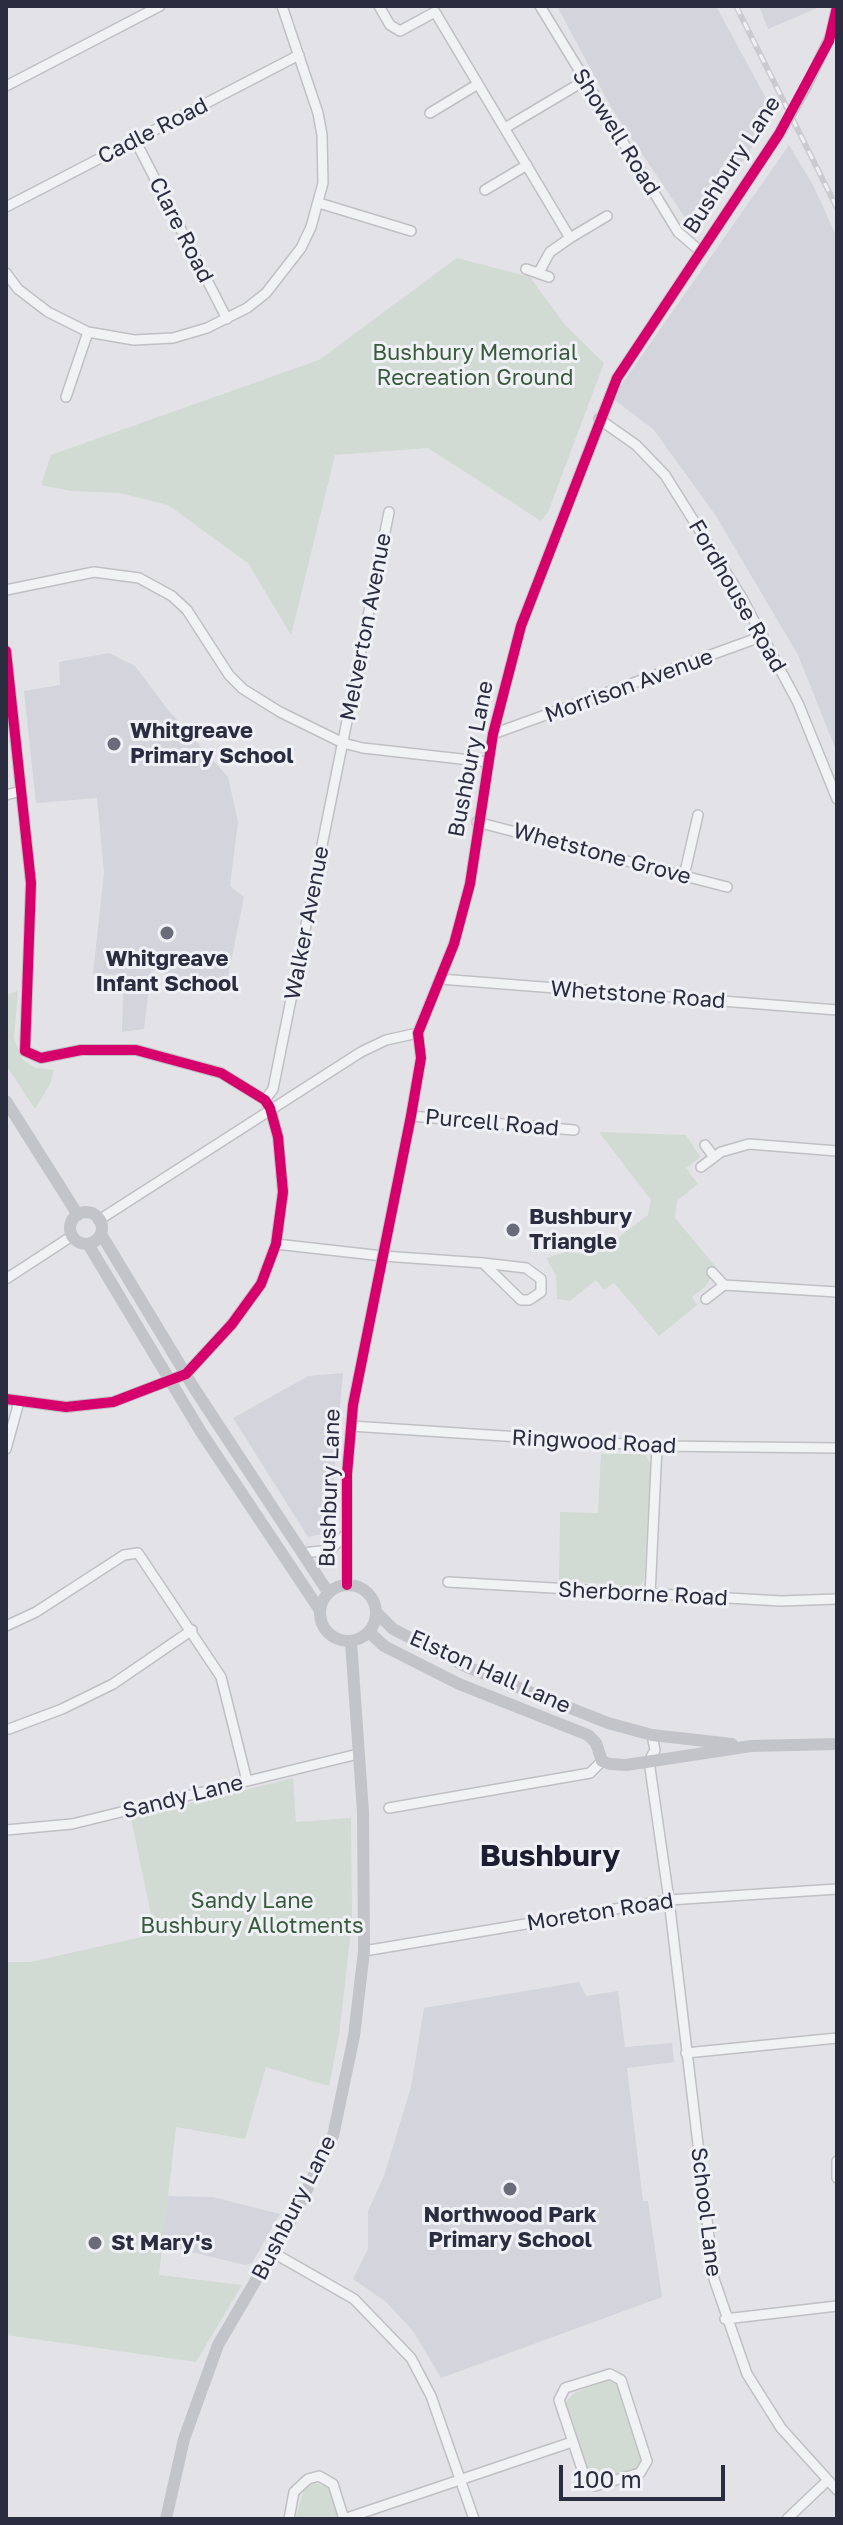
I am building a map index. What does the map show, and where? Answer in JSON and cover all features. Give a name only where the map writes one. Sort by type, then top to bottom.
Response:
[{"type":"street","points":[[6,86],[160,6]]},
{"type":"street","points":[[6,273],[18,289],[48,312],[88,332],[153,340],[190,334],[227,319],[266,293],[287,270],[311,227],[323,183],[322,135],[282,6]]},
{"type":"street","points":[[379,6],[390,25],[400,31],[435,12],[570,238]]},
{"type":"street","name":"Showell Road","points":[[540,6],[678,232],[700,251]]},
{"type":"street","name":"Bushbury Lane","points":[[347,1585],[351,1426],[421,1058],[418,1033],[440,979],[470,884],[477,822],[493,734],[521,626],[617,378],[779,134],[830,37],[837,7]]},
{"type":"street","name":"Cadle Road","points":[[6,207],[299,55]]},
{"type":"street","points":[[505,128],[584,81]]},
{"type":"street","points":[[430,113],[478,84]]},
{"type":"street","name":"Clare Road","points":[[135,140],[227,319]]},
{"type":"street","points":[[485,190],[527,165]]},
{"type":"street","points":[[319,203],[411,231]]},
{"type":"street","points":[[539,272],[550,252],[607,216]]},
{"type":"street","points":[[526,269],[549,277]]},
{"type":"street","points":[[66,397],[88,332]]},
{"type":"street","name":"Fordhouse Road","points":[[599,419],[636,445],[665,475],[763,636],[798,703],[837,799]]},
{"type":"street","name":"Melverton Avenue","points":[[343,743],[389,512]]},
{"type":"street","points":[[6,590],[94,572],[139,578],[156,585],[187,610],[213,655],[243,689],[343,743],[488,762]]},
{"type":"street","name":"Morrison Avenue","points":[[493,734],[763,636]]},
{"type":"street","points":[[6,651],[15,705],[31,883],[31,978],[25,1051],[41,1058],[81,1050],[136,1050],[161,1054],[221,1073],[268,1104],[278,1137],[283,1192],[276,1244],[261,1284],[248,1305],[186,1374],[113,1402],[66,1407],[6,1399]]},
{"type":"street","name":"Walker Avenue","points":[[268,1104],[343,743]]},
{"type":"street","points":[[6,767],[19,769]]},
{"type":"street","points":[[6,795],[21,791]]},
{"type":"street","points":[[684,876],[698,815]]},
{"type":"street","name":"Whetstone Grove","points":[[477,822],[727,887]]},
{"type":"street","name":"Whetstone Road","points":[[440,979],[837,1010]]},
{"type":"street","points":[[99,1220],[268,1104],[386,1040],[418,1033]]},
{"type":"street","points":[[6,1101],[78,1215]]},
{"type":"street","name":"Purcell Road","points":[[411,1116],[574,1130]]},
{"type":"street","points":[[701,1167],[714,1157],[749,1144],[837,1151]]},
{"type":"street","points":[[705,1145],[714,1157]]},
{"type":"street","points":[[101,1234],[88,1244],[80,1243],[72,1236],[70,1226],[78,1215],[89,1213],[99,1220],[101,1234],[186,1374],[328,1592]]},
{"type":"street","points":[[6,1279],[72,1236]]},
{"type":"street","points":[[88,1244],[170,1381],[319,1609],[327,1633],[338,1641],[351,1642],[369,1632],[376,1612],[369,1594],[347,1585],[328,1592],[319,1609]]},
{"type":"street","points":[[276,1244],[383,1256],[483,1263],[526,1268],[536,1272],[541,1279],[541,1292],[529,1300],[521,1300],[483,1263]]},
{"type":"street","points":[[712,1272],[724,1285]]},
{"type":"street","points":[[706,1299],[724,1285],[837,1292]]},
{"type":"street","points":[[6,1449],[19,1402]]},
{"type":"street","name":"Ringwood Road","points":[[351,1426],[657,1446],[837,1448]]},
{"type":"street","points":[[650,1595],[657,1446]]},
{"type":"street","points":[[303,1553],[330,1550],[346,1534]]},
{"type":"street","points":[[6,1626],[36,1612],[132,1551],[141,1556],[221,1677],[247,1781]]},
{"type":"street","name":"Sherborne Road","points":[[448,1582],[781,1601],[837,1599]]},
{"type":"street","name":"Elston Hall Lane","points":[[376,1612],[393,1629],[467,1667],[608,1723],[652,1735],[751,1746]]},
{"type":"street","points":[[9,1729],[113,1684],[192,1630]]},
{"type":"street","name":"Elston Hall Lane","points":[[369,1632],[384,1646],[459,1684],[575,1729],[596,1743]]},
{"type":"street","name":"Bushbury Lane","points":[[166,2519],[184,2439],[218,2345],[272,2252],[333,2136],[354,2036],[364,1951],[363,1812],[351,1642]]},
{"type":"street","points":[[602,1761],[596,1743],[608,1723]]},
{"type":"street","name":"School Lane","points":[[652,1735],[655,1750],[649,1761],[669,1900],[714,2279],[725,2319],[747,2374],[766,2406],[837,2490]]},
{"type":"street","name":"Elston Hall Lane","points":[[389,1808],[590,1773],[602,1761],[617,1765],[751,1746],[837,1744]]},
{"type":"street","name":"Sandy Lane","points":[[6,1830],[72,1824],[358,1754]]},
{"type":"street","name":"Moreton Road","points":[[364,1951],[669,1900],[837,1889]]},
{"type":"street","points":[[686,2053],[837,2038]]},
{"type":"street","points":[[837,2161],[837,2178]]},
{"type":"street","points":[[272,2252],[354,2299],[393,2335],[411,2358],[431,2396],[474,2519]]},
{"type":"street","points":[[725,2319],[837,2306]]},
{"type":"street","points":[[605,2374],[617,2376],[647,2456],[645,2467],[640,2473],[595,2486],[587,2481],[572,2442],[559,2400],[562,2390],[605,2374]]},
{"type":"street","points":[[289,2519],[294,2492],[308,2479],[319,2476],[333,2484],[344,2519],[572,2442]]},
{"type":"street","points":[[787,2519],[827,2481]]},
{"type":"shaded area","points":[[557,6],[716,6],[774,113],[696,234],[612,109]]},
{"type":"shaded area","points":[[759,6],[822,6],[768,29]]},
{"type":"shaded area","points":[[789,145],[814,187],[837,238],[837,753],[798,655],[716,516],[654,430],[612,398]]},
{"type":"shaded area","name":"Whitgreave Primary School","points":[[109,653],[135,666],[169,711],[228,777],[238,822],[230,886],[244,897],[226,987],[151,970],[144,1029],[122,1032],[124,975],[93,974],[104,873],[97,798],[36,803],[24,691],[60,685],[59,662]]},
{"type":"shaded area","points":[[343,1373],[330,1522],[326,1533],[308,1537],[233,1418],[308,1376]]},
{"type":"shaded area","name":"Northwood Park Primary School","points":[[579,1982],[586,1996],[618,1991],[625,2047],[672,2043],[674,2062],[627,2068],[643,2201],[648,2201],[662,2297],[441,2378],[413,2331],[386,2302],[353,2279],[368,2249],[368,2211],[384,2176],[411,2087],[424,2008]]},
{"type":"shaded area","points":[[168,2196],[213,2197],[280,2214],[252,2263],[245,2265],[162,2245]]},
{"type":"green space","name":"Bushbury Memorial Recreation Ground","points":[[457,258],[530,277],[565,325],[604,363],[548,512],[541,521],[428,448],[335,455],[291,635],[248,563],[168,505],[120,493],[71,491],[41,485],[51,455],[319,360]]},
{"type":"green space","points":[[18,991],[14,1038],[23,1060],[35,1068],[54,1070],[50,1084],[35,1109],[6,1065],[6,995]]},
{"type":"green space","points":[[599,1132],[686,1135],[700,1157],[686,1168],[698,1184],[677,1201],[675,1218],[716,1267],[706,1286],[692,1297],[697,1305],[659,1336],[614,1283],[604,1290],[596,1280],[570,1301],[557,1299],[556,1275],[546,1258],[566,1252],[595,1255],[648,1215],[651,1200]]},
{"type":"green space","points":[[601,1454],[645,1454],[651,1465],[644,1580],[639,1586],[559,1581],[560,1512],[598,1513]]},
{"type":"green space","name":"Sandy Lane Bushbury Allotments","points":[[293,1778],[296,1822],[351,1818],[352,1923],[339,2035],[329,2086],[266,2067],[245,2139],[176,2127],[159,2275],[242,2285],[196,2362],[6,2335],[6,1962],[30,1962],[155,1934],[131,1818]]},
{"type":"green space","points":[[608,2380],[619,2386],[643,2458],[640,2468],[601,2483],[590,2476],[566,2402],[574,2393]]},
{"type":"green space","points":[[314,2483],[328,2487],[339,2519],[295,2519],[304,2490]]},
{"type":"railway","points":[[736,6],[837,208]]},
{"type":"cycle path","points":[[347,1585],[347,1474],[353,1405],[411,1116],[421,1058],[418,1033],[454,944],[470,884],[493,734],[521,626],[617,378],[779,134],[829,41],[837,7]]},
{"type":"cycle path","points":[[6,651],[31,883],[25,1051],[41,1058],[81,1050],[136,1050],[221,1073],[265,1100],[270,1108],[278,1137],[283,1192],[276,1244],[261,1284],[232,1324],[186,1374],[113,1402],[66,1407],[6,1399]]},
{"type":"place","name":"Whitgreave Primary School","points":[[114,744]]},
{"type":"place","name":"Whitgreave Infant School","points":[[167,933]]},
{"type":"place","name":"Bushbury Triangle","points":[[513,1230]]},
{"type":"place","name":"Northwood Park Primary School","points":[[510,2189]]},
{"type":"place","name":"St Mary's","points":[[95,2243]]},
{"type":"district","name":"Bushbury","points":[[550,1856]]}]
